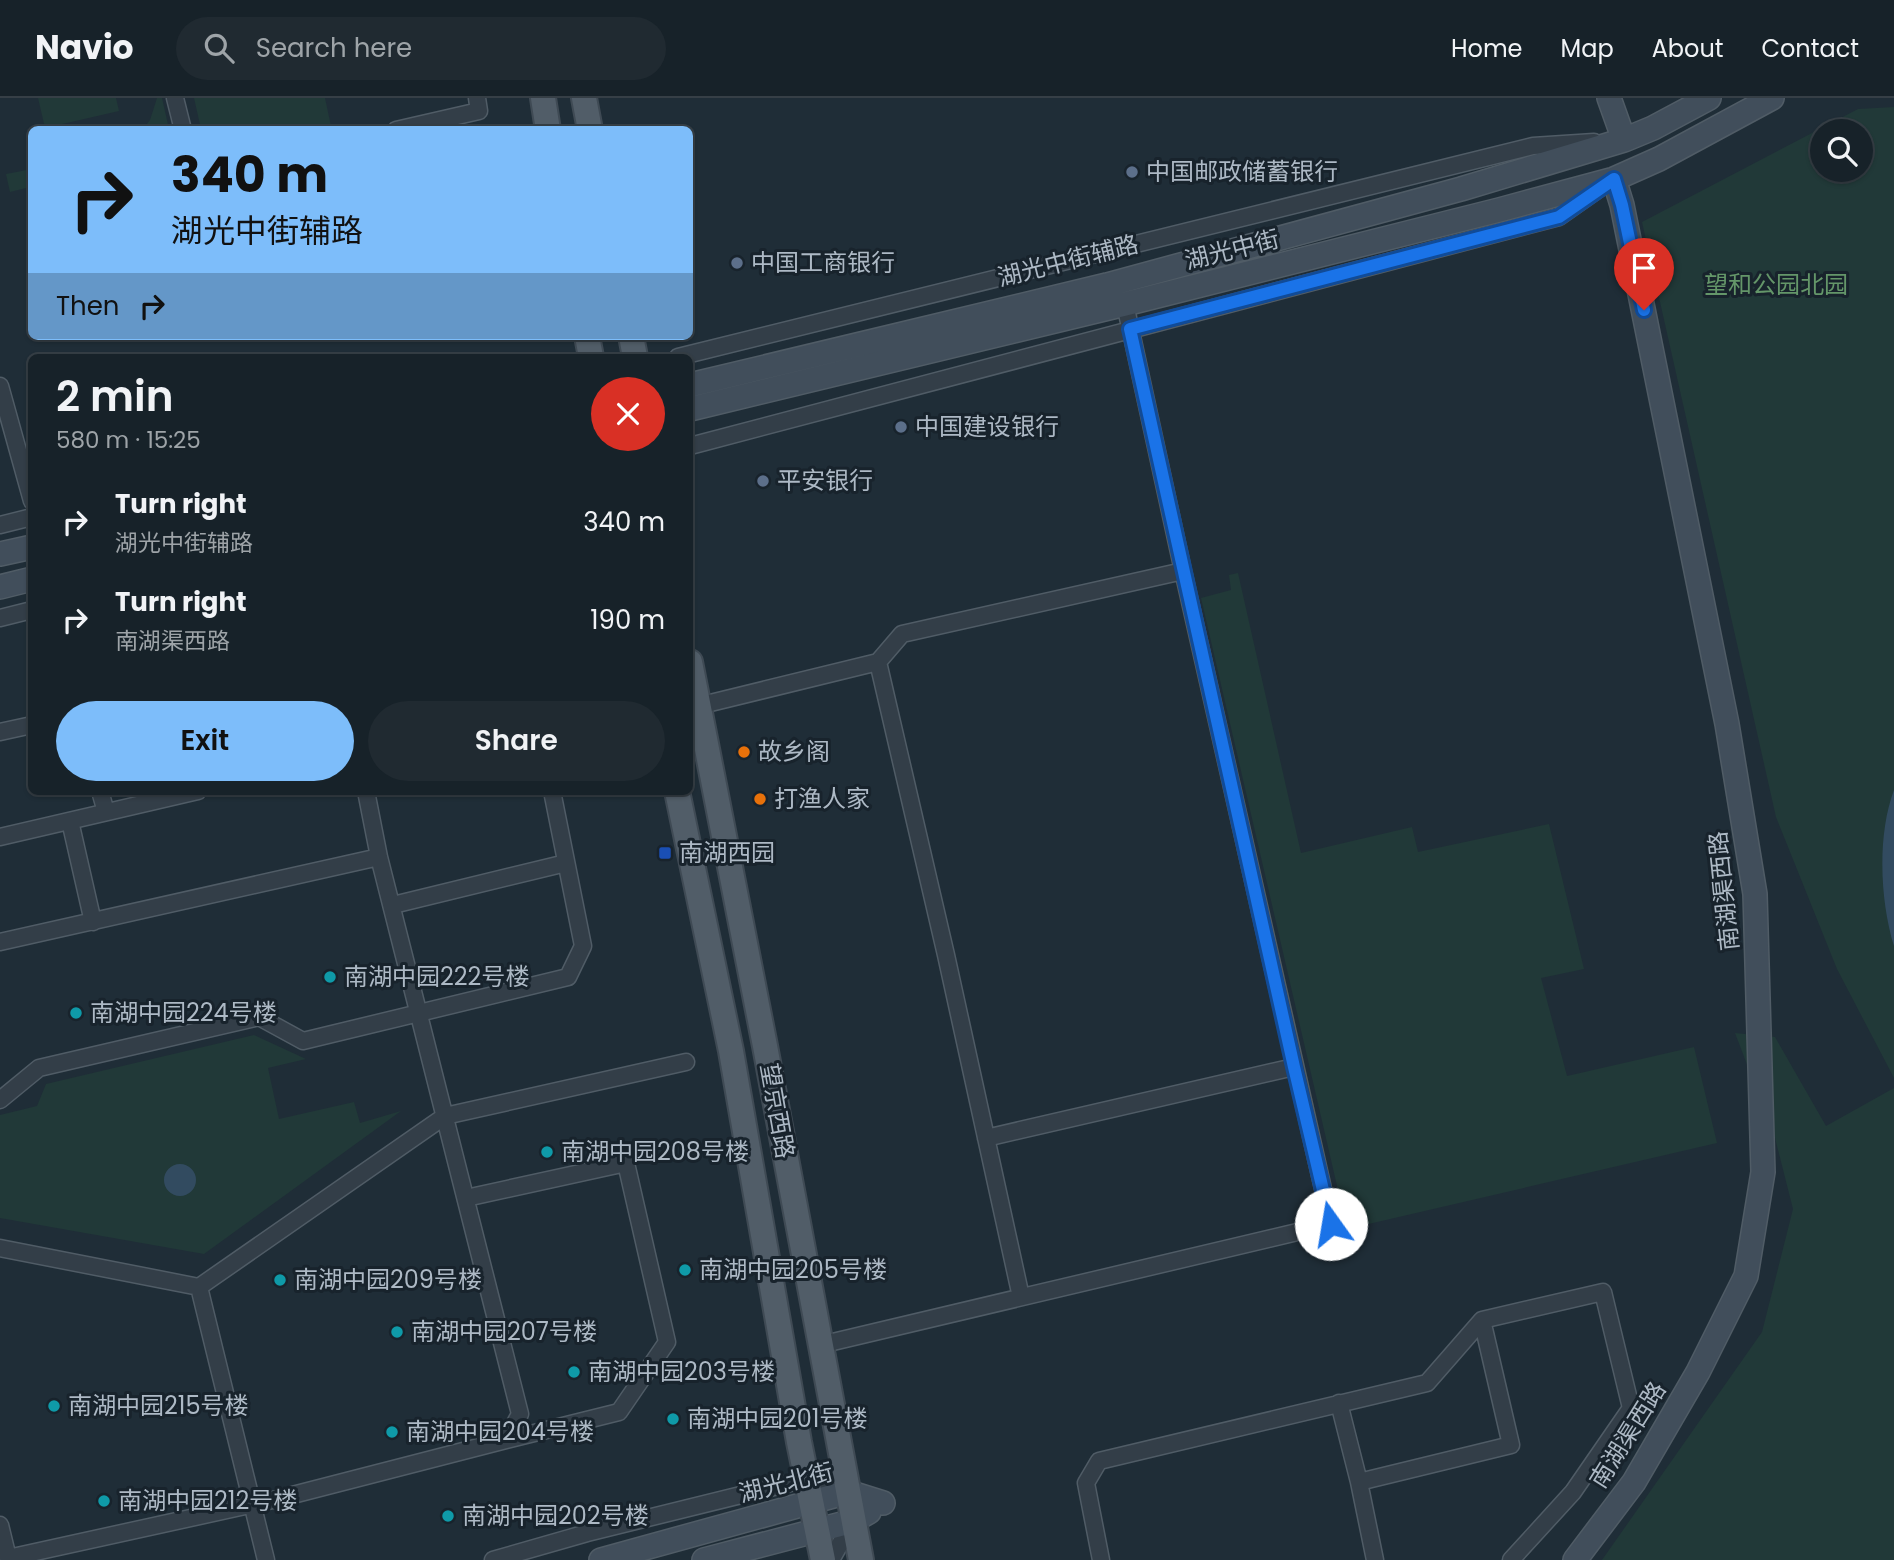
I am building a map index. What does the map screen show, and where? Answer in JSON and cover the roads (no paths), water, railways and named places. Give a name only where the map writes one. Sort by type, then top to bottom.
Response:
[{"type":"main road","points":[[542,98],[547,126]]},
{"type":"main road","points":[[584,98],[589,126]]},
{"type":"main road","points":[[1609,98],[1624,140]]},
{"type":"main road","name":"湖光中街","points":[[693,384],[1107,285],[1461,189],[1624,140],[1709,98]]},
{"type":"main road","name":"湖光中街","points":[[693,408],[1125,304],[1614,179],[1659,159],[1772,98]]},
{"type":"main road","name":"南湖渠西路","points":[[1575,1560],[1634,1482],[1706,1376],[1746,1276],[1763,1172],[1755,894],[1727,724],[1688,519],[1622,205],[1614,179]]},
{"type":"main road","points":[[0,554],[28,548]]},
{"type":"main road","points":[[0,587],[28,580]]},
{"type":"main road","name":"望京西路","points":[[693,678],[861,1560]]},
{"type":"main road","name":"望京西路","points":[[678,795],[731,1051],[823,1560]]},
{"type":"main road","name":"湖光北街","points":[[601,1560],[809,1490],[848,1492]]},
{"type":"main road","points":[[704,1560],[853,1521]]},
{"type":"street","points":[[176,98],[182,126]]},
{"type":"street","points":[[414,126],[480,111],[477,98]]},
{"type":"street","name":"湖光中街辅路","points":[[690,354],[1533,146],[1624,140]]},
{"type":"street","points":[[693,445],[1559,217],[1614,179]]},
{"type":"street","points":[[820,1345],[1331,1224],[1182,571],[1125,304]]},
{"type":"street","points":[[0,386],[28,478]]},
{"type":"street","points":[[0,525],[28,518]]},
{"type":"street","points":[[698,706],[878,662],[902,634],[1182,571]]},
{"type":"street","points":[[0,618],[28,611]]},
{"type":"street","points":[[878,662],[1021,1297]]},
{"type":"street","points":[[0,732],[28,725]]},
{"type":"street","points":[[101,795],[106,812]]},
{"type":"street","points":[[0,837],[180,795]]},
{"type":"street","points":[[367,795],[379,857],[520,1414],[506,1440]]},
{"type":"street","points":[[0,1100],[39,1068],[259,1017],[303,1041],[568,977],[583,946],[553,795]]},
{"type":"street","points":[[70,821],[93,922]]},
{"type":"street","points":[[0,942],[379,857]]},
{"type":"street","points":[[393,905],[566,863]]},
{"type":"street","points":[[0,1248],[199,1287],[445,1116],[686,1062]]},
{"type":"street","points":[[986,1138],[1294,1067]]},
{"type":"street","points":[[0,1525],[8,1558],[252,1504],[619,1412],[667,1342],[626,1163],[466,1198]]},
{"type":"street","points":[[199,1287],[265,1560]]},
{"type":"street","points":[[1101,1560],[1086,1483],[1099,1461],[1427,1383],[1482,1321],[1604,1292],[1631,1408],[1573,1492],[1511,1560]]},
{"type":"street","points":[[1359,1482],[1511,1446],[1482,1321]]},
{"type":"street","points":[[1339,1403],[1375,1560]]},
{"type":"street","points":[[493,1560],[587,1533],[809,1490]]},
{"type":"street","points":[[831,1560],[853,1521]]},
{"type":"water","points":[[1894,790],[1894,946],[1886,909],[1882,868],[1885,827]]},
{"type":"water","points":[[180,1164],[191,1169],[196,1180],[191,1191],[180,1196],[169,1191],[164,1180],[169,1169]]},
{"type":"place","name":"中国邮政储蓄银行","points":[[1132,172]]},
{"type":"place","name":"中国工商银行","points":[[737,263]]},
{"type":"place","name":"中国建设银行","points":[[901,427]]},
{"type":"place","name":"平安银行","points":[[763,481]]},
{"type":"place","name":"故乡阁","points":[[744,752]]},
{"type":"place","name":"打渔人家","points":[[760,799]]},
{"type":"place","name":"南湖西园","points":[[665,853]]},
{"type":"place","name":"南湖中园222号楼","points":[[330,977]]},
{"type":"place","name":"南湖中园224号楼","points":[[76,1013]]},
{"type":"place","name":"南湖中园208号楼","points":[[547,1152]]},
{"type":"place","name":"南湖中园205号楼","points":[[685,1270]]},
{"type":"place","name":"南湖中园209号楼","points":[[280,1280]]},
{"type":"place","name":"南湖中园207号楼","points":[[397,1332]]},
{"type":"place","name":"南湖中园203号楼","points":[[574,1372]]},
{"type":"place","name":"南湖中园215号楼","points":[[54,1406]]},
{"type":"place","name":"南湖中园201号楼","points":[[673,1419]]},
{"type":"place","name":"南湖中园204号楼","points":[[392,1432]]},
{"type":"place","name":"南湖中园212号楼","points":[[104,1501]]},
{"type":"place","name":"南湖中园202号楼","points":[[448,1516]]},
{"type":"park label","name":"望和公园北园","points":[[1776,285]]}]
